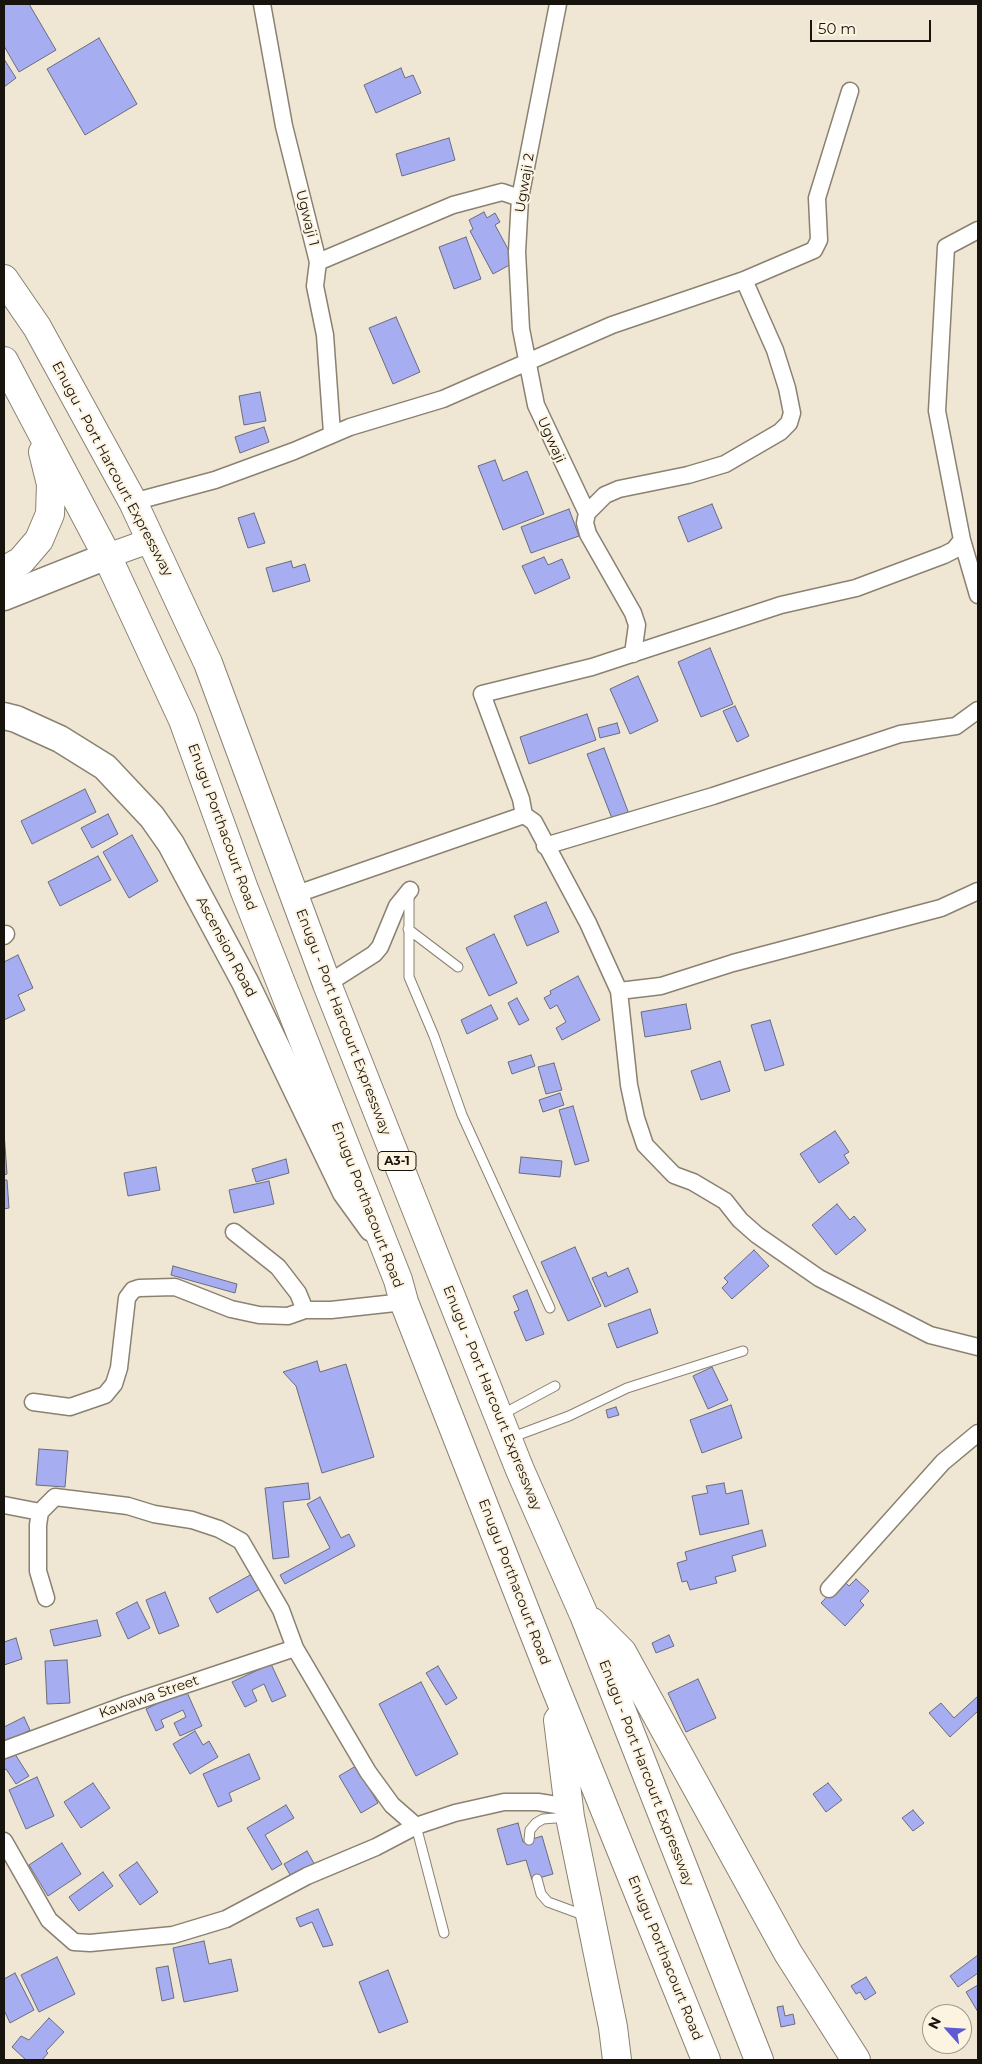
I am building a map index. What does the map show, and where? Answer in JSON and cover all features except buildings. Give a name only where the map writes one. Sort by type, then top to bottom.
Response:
[{"type":"highway","name":"Enugu - Port Harcourt Expressway","points":[[4,278],[37,327],[133,502],[208,663],[328,984],[503,1428],[584,1615],[759,2060]]},
{"type":"highway","name":"Enugu Porthacourt Road","points":[[4,361],[107,556],[182,720],[244,890],[404,1302],[554,1684],[706,2060]]},
{"type":"highway","points":[[4,571],[21,561],[40,540],[50,514],[50,484],[34,417]]},
{"type":"highway","points":[[584,1615],[622,1652],[788,1953],[856,2060]]},
{"type":"highway","points":[[554,1684],[569,1812],[613,2027],[617,2060]]},
{"type":"main road","points":[[4,597],[107,556]]},
{"type":"main road","name":"Ascension Road","points":[[4,716],[16,719],[60,739],[105,767],[152,817],[171,844],[245,982],[346,1192],[381,1240]]},
{"type":"street","name":"Ugwaji 1","points":[[262,4],[284,126],[318,262],[314,286],[326,348],[332,434]]},
{"type":"street","name":"Ugwaji 2","points":[[527,364],[520,329],[516,252],[520,198],[558,4]]},
{"type":"street","points":[[133,502],[215,480],[247,466],[294,451],[332,434],[443,399],[527,364],[550,350],[612,325],[744,280],[814,250],[818,244],[817,198],[850,91]]},
{"type":"street","points":[[318,262],[453,205],[502,192],[520,198]]},
{"type":"street","points":[[978,230],[946,248],[937,411],[962,540],[978,595]]},
{"type":"street","points":[[587,513],[605,495],[619,489],[688,475],[725,464],[780,432],[789,423],[792,413],[785,380],[775,350],[744,280]]},
{"type":"street","name":"Ugwaji","points":[[527,364],[536,405],[545,428],[587,513],[585,523],[588,534],[635,619],[637,625],[633,654]]},
{"type":"street","points":[[107,556],[152,540]]},
{"type":"street","points":[[962,540],[954,550],[944,555],[856,588],[781,605],[592,667],[482,694],[521,799],[524,815],[534,822],[588,923],[620,991],[629,1085],[636,1118],[645,1145],[660,1163],[674,1175],[694,1182],[725,1201],[740,1220],[757,1235],[819,1278],[930,1335],[978,1347]]},
{"type":"street","points":[[546,846],[713,796],[900,734],[956,726],[978,710]]},
{"type":"street","points":[[294,895],[524,815]]},
{"type":"street","points":[[328,984],[374,954],[380,947],[397,906],[410,890]]},
{"type":"street","points":[[620,991],[661,986],[733,963],[941,908],[978,891]]},
{"type":"street","points":[[234,1232],[278,1267],[295,1287],[305,1310]]},
{"type":"street","points":[[33,1402],[70,1407],[104,1395],[114,1384],[119,1368],[127,1298],[133,1290],[139,1288],[175,1287],[231,1309],[259,1315],[288,1316],[305,1310],[331,1310],[404,1302]]},
{"type":"street","points":[[829,1589],[943,1462],[978,1433]]},
{"type":"street","points":[[46,1598],[38,1572],[38,1525],[40,1512],[55,1497],[62,1496],[128,1506],[154,1514],[192,1520],[219,1529],[241,1541],[281,1610],[295,1648],[368,1772],[392,1805],[416,1826]]},
{"type":"street","points":[[4,1505],[40,1512]]},
{"type":"street","name":"Kawawa Street","points":[[4,1750],[137,1700],[295,1648]]},
{"type":"street","points":[[5,1848],[49,1920],[74,1942],[90,1944],[172,1935],[226,1919],[307,1876],[376,1848],[416,1826],[455,1813],[504,1802],[538,1802],[569,1812]]},
{"type":"lane","points":[[410,890],[408,929],[409,977],[434,1036],[462,1115],[550,1308]]},
{"type":"lane","points":[[408,929],[458,967]]},
{"type":"lane","points":[[503,1428],[569,1416],[627,1388],[743,1351]]},
{"type":"lane","points":[[503,1428],[554,1386]]},
{"type":"lane","points":[[529,1840],[530,1830],[543,1819],[569,1812]]},
{"type":"lane","points":[[416,1826],[444,1932]]},
{"type":"lane","points":[[537,1879],[541,1894],[548,1902],[591,1918]]}]
